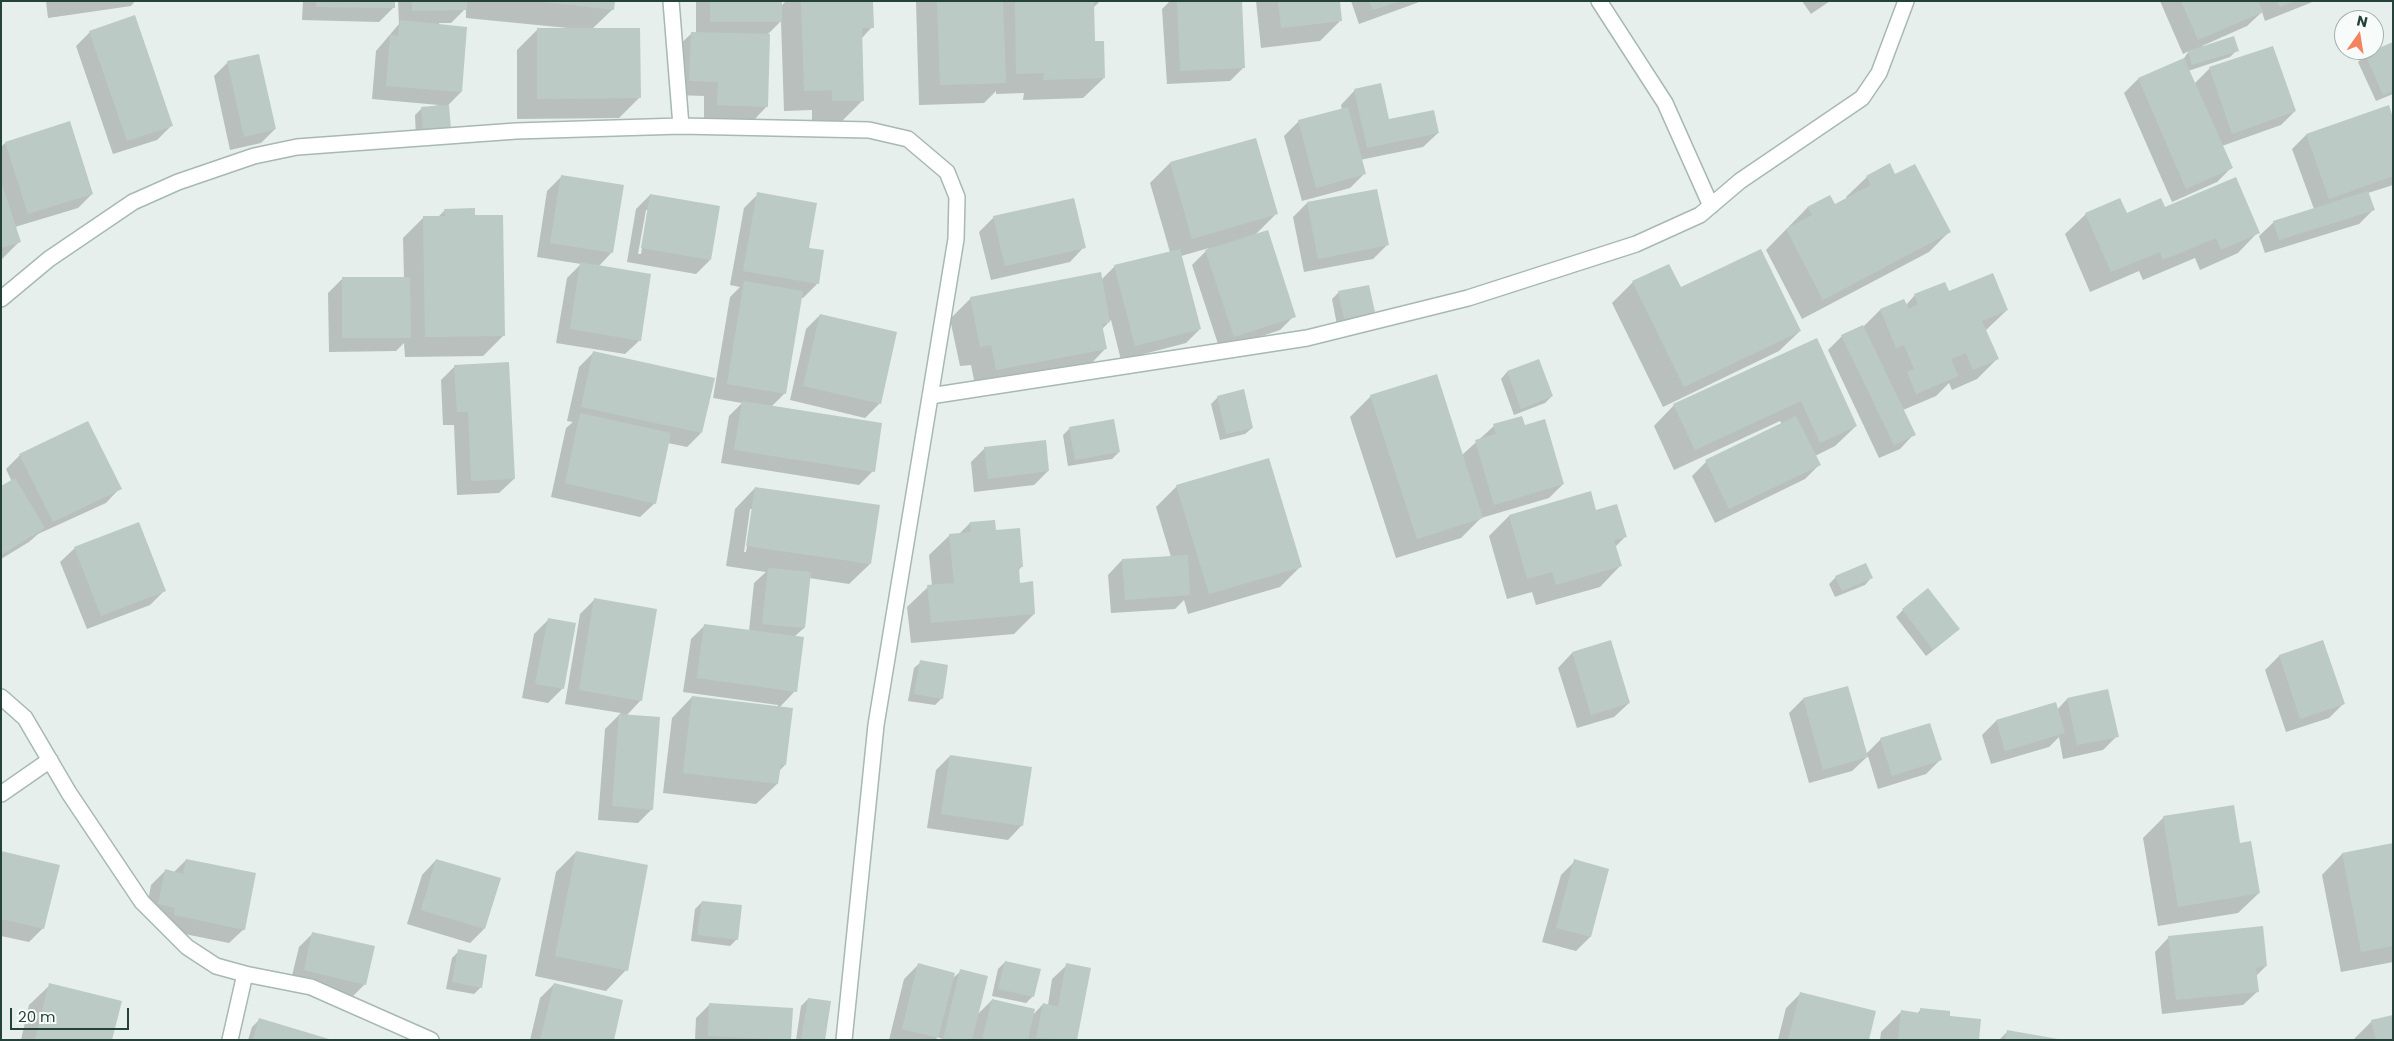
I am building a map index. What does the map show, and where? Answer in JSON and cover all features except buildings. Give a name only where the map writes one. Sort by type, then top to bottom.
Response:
[{"type":"street","points":[[671,1],[682,126]]},
{"type":"street","points":[[1599,1],[1665,103],[1711,206]]},
{"type":"street","points":[[930,396],[1307,338],[1468,298],[1636,244],[1700,215],[1740,181],[1862,98],[1880,73],[1906,1]]},
{"type":"street","points":[[1,299],[49,259],[133,202],[178,182],[254,156],[297,147],[516,131],[682,126],[869,130],[908,139],[947,172],[957,197],[956,240],[876,725],[844,1040]]},
{"type":"street","points":[[1,698],[25,718],[69,793],[142,902],[187,947],[216,966],[310,987],[431,1040]]},
{"type":"street","points":[[1,794],[50,760]]},
{"type":"street","points":[[230,1040],[245,974]]}]
